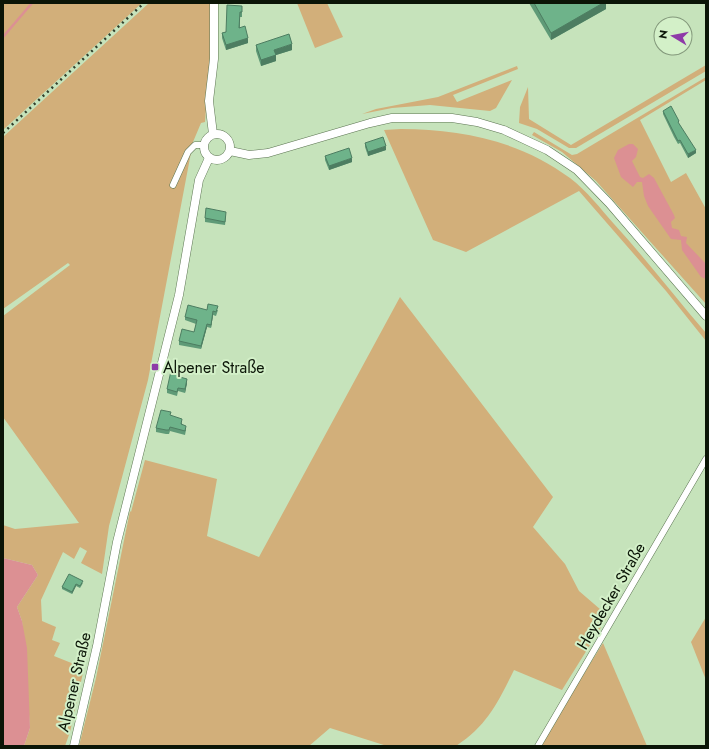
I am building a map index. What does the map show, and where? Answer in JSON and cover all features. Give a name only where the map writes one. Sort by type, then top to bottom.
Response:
[{"type":"street","points":[[213,134],[209,101],[214,59],[214,3]]},
{"type":"street","points":[[230,151],[249,155],[268,153],[370,123],[404,117],[452,118],[478,122],[504,130],[547,150],[577,170],[609,203],[706,316]]},
{"type":"street","points":[[213,134],[221,134],[228,139],[230,151],[221,160],[213,160],[204,152],[204,144],[207,138],[213,134]]},
{"type":"street","points":[[174,185],[188,152],[195,145],[204,144]]},
{"type":"street","name":"Alpener Straße","points":[[74,746],[97,646],[117,542],[179,295],[199,180],[209,158]]},
{"type":"street","name":"Heydecker Straße","points":[[538,746],[706,459]]},
{"type":"shaded area","points":[[3,3],[142,3],[3,130]]},
{"type":"shaded area","points":[[149,3],[211,3],[212,32],[205,122],[201,123],[193,142],[148,380],[109,526],[102,574],[81,563],[87,551],[80,547],[74,559],[63,552],[41,600],[42,621],[56,627],[52,640],[60,643],[54,656],[84,668],[70,732],[65,746],[24,746],[30,728],[22,621],[17,607],[38,575],[32,565],[3,558],[3,525],[15,529],[79,523],[3,417],[3,316],[70,265],[68,263],[3,309],[3,137]]},
{"type":"shaded area","points":[[297,3],[327,3],[343,37],[315,48]]},
{"type":"shaded area","points":[[706,65],[706,71],[576,148],[569,148],[537,129],[519,123],[520,107],[528,87],[529,119],[571,145]]},
{"type":"shaded area","points":[[517,66],[518,69],[453,95],[457,102],[512,80],[496,108],[490,111],[430,105],[392,108],[362,114],[376,109],[438,97]]},
{"type":"shaded area","points":[[706,77],[706,80],[640,120],[671,182],[686,173],[706,209],[706,304],[596,181],[562,152],[532,135],[534,132],[572,155],[577,154]]},
{"type":"shaded area","points":[[401,129],[446,131],[510,146],[551,165],[570,178],[582,188],[649,264],[706,333],[706,341],[666,291],[579,191],[466,252],[433,240],[384,130]]},
{"type":"shaded area","points":[[629,144],[633,144],[638,149],[636,157],[632,161],[640,177],[643,178],[649,174],[654,178],[674,215],[675,218],[671,222],[672,228],[679,230],[681,236],[687,237],[686,243],[706,264],[706,279],[701,277],[682,250],[681,240],[671,239],[648,206],[644,196],[642,182],[637,182],[633,187],[621,177],[614,158],[618,150]]},
{"type":"shaded area","points":[[400,297],[553,497],[533,527],[565,564],[579,591],[608,616],[562,690],[514,670],[491,712],[476,730],[456,746],[387,746],[330,728],[309,746],[79,746],[96,678],[130,511],[131,512],[145,460],[217,479],[207,536],[259,557]]},
{"type":"shaded area","points":[[3,558],[32,565],[38,575],[17,607],[22,621],[27,648],[30,728],[24,746],[3,746]]},
{"type":"shaded area","points":[[706,617],[706,680],[691,642]]},
{"type":"shaded area","points":[[603,643],[647,746],[539,746]]},
{"type":"building","points":[[534,3],[603,3],[551,33]]},
{"type":"building","points":[[227,5],[242,6],[239,28],[245,26],[248,38],[226,45],[222,33],[226,32]]},
{"type":"building","points":[[289,34],[292,44],[274,50],[276,55],[261,60],[256,45]]},
{"type":"building","points":[[671,106],[679,121],[678,122],[696,150],[688,154],[680,140],[678,141],[663,111]]},
{"type":"building","points":[[383,137],[386,146],[368,152],[365,143]]},
{"type":"building","points":[[349,148],[352,158],[329,166],[325,156]]},
{"type":"building","points":[[206,208],[226,212],[225,222],[205,218]]},
{"type":"building","points":[[208,304],[218,306],[216,312],[213,311],[211,325],[207,324],[201,346],[179,341],[182,329],[194,332],[197,320],[185,317],[188,305],[207,310]]},
{"type":"building","points":[[171,371],[181,373],[180,377],[187,379],[185,389],[178,388],[177,392],[167,389]]},
{"type":"building","points":[[161,410],[171,412],[170,415],[182,419],[181,424],[186,426],[185,431],[170,427],[169,430],[156,428]]},
{"type":"building","points":[[69,574],[83,581],[80,586],[76,584],[72,592],[62,587]]},
{"type":"waterway","points":[[3,37],[32,3]]},
{"type":"railway","points":[[3,133],[144,3]]},
{"type":"place","name":"Alpener Straße","points":[[155,367]]}]
